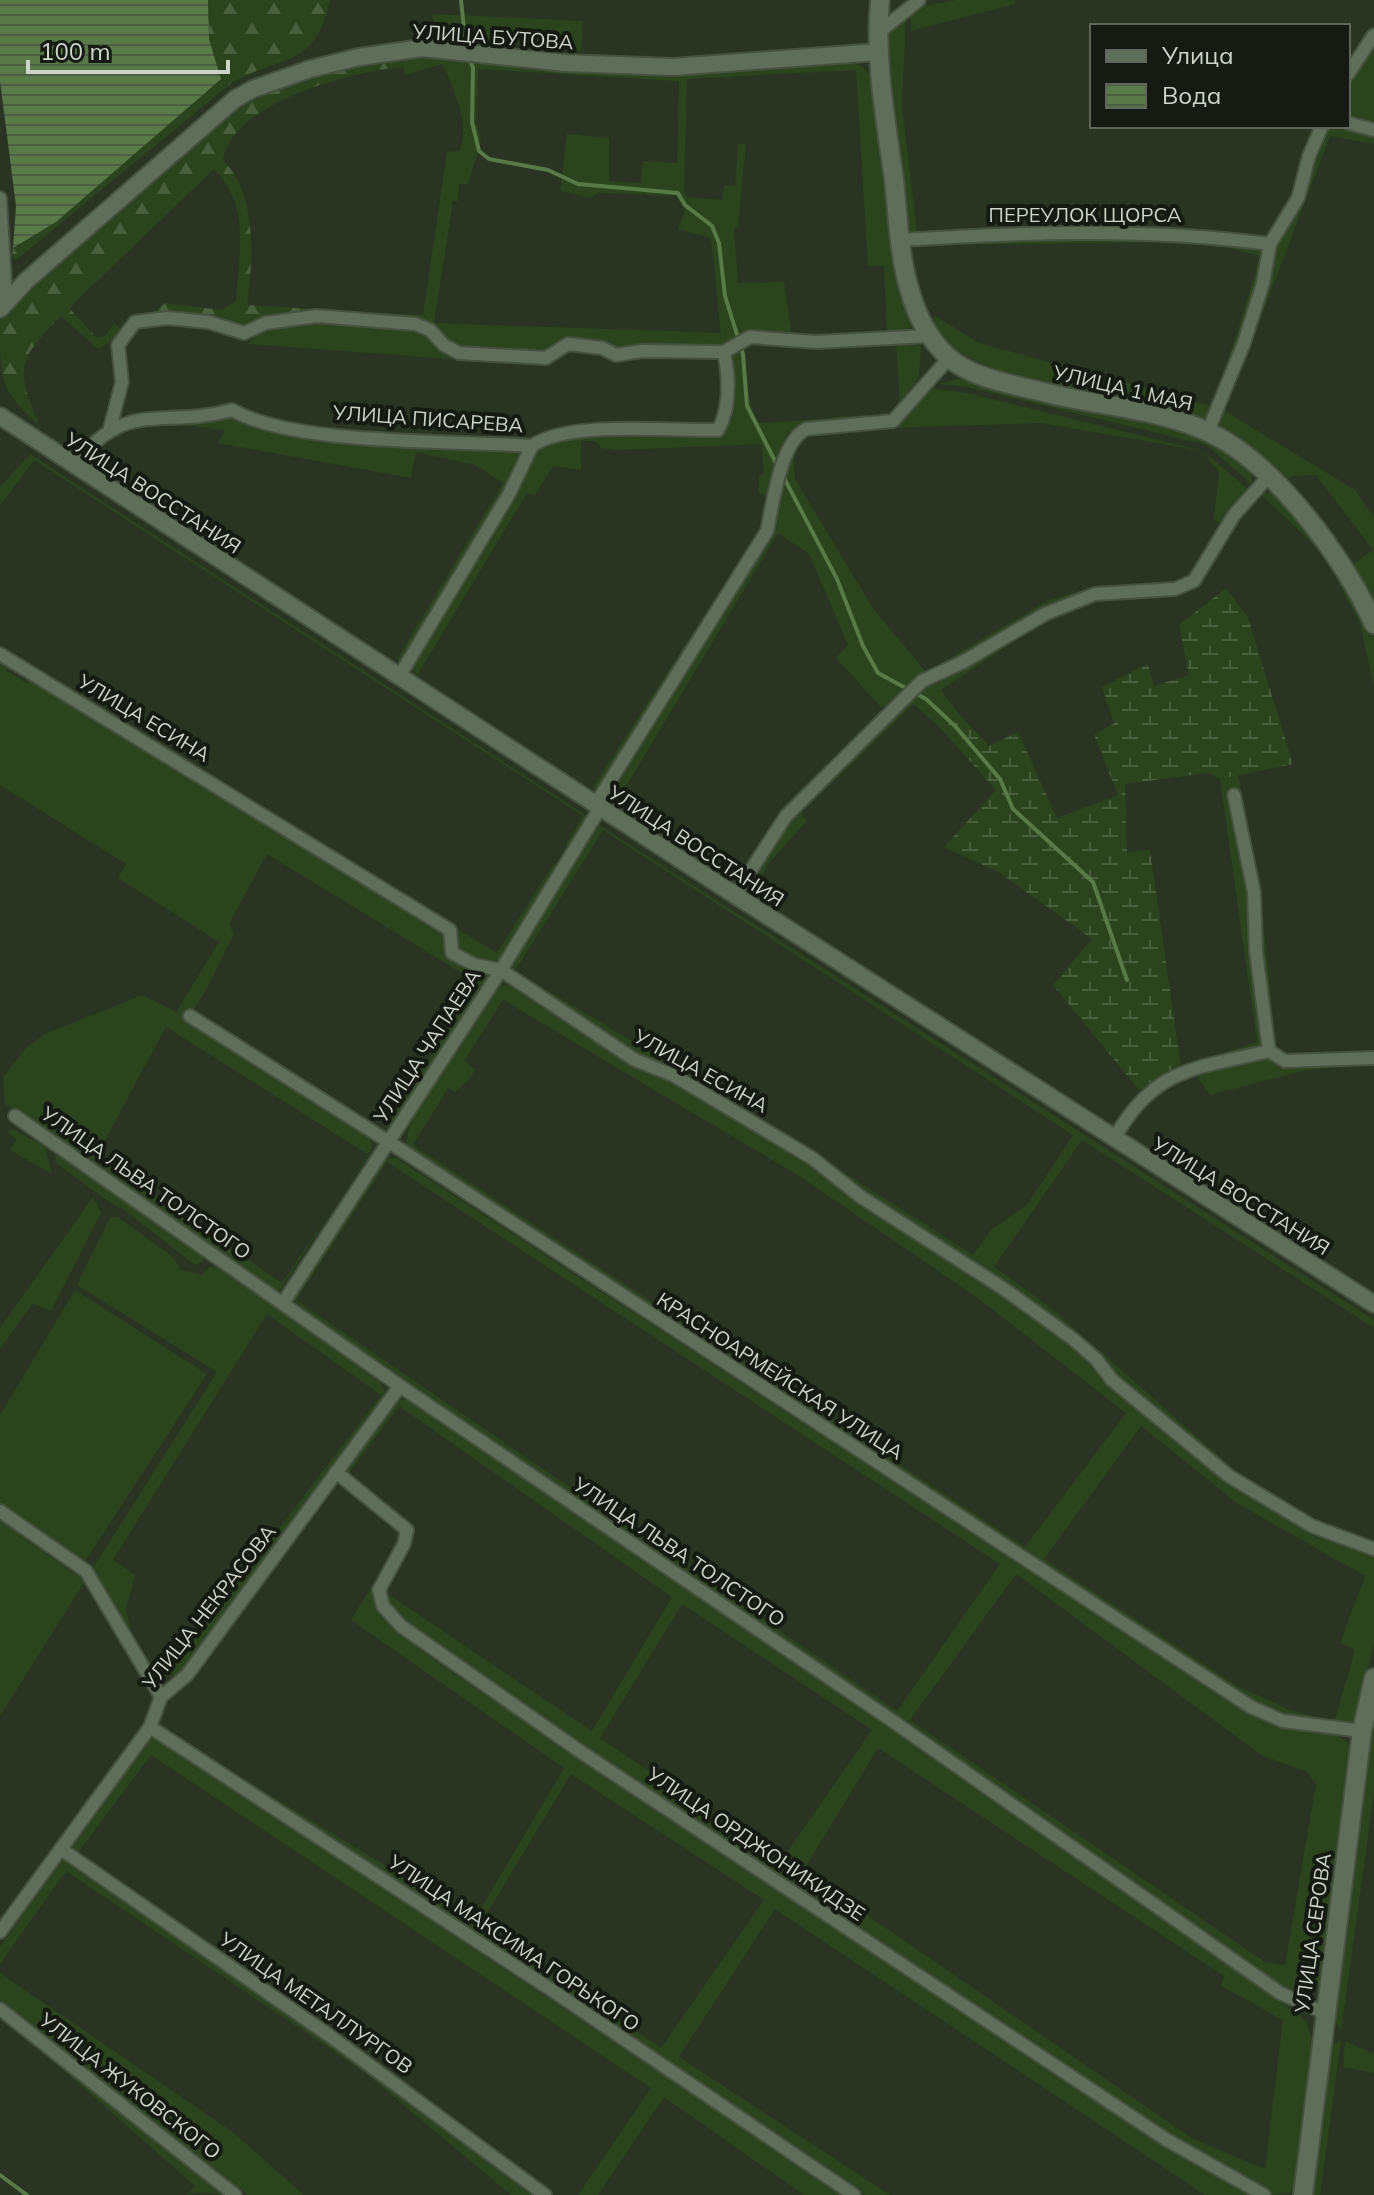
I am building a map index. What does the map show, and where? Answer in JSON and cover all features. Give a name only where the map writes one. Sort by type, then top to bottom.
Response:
[{"type":"main road","points":[[880,0],[878,42],[901,240],[908,286],[928,336]]},
{"type":"main road","name":"УЛИЦА 1 МАЯ","points":[[928,336],[949,358],[979,375],[1175,420],[1208,431],[1239,451],[1268,477],[1317,532],[1364,601],[1374,624]]},
{"type":"main road","name":"УЛИЦА СЕРОВА","points":[[1303,2195],[1362,1731],[1374,1678]]},
{"type":"street","points":[[878,42],[919,0]]},
{"type":"street","points":[[1350,71],[1374,35]]},
{"type":"street","name":"УЛИЦА БУТОВА","points":[[3,304],[220,111],[253,89],[295,73],[359,57],[422,48],[565,63],[673,67],[878,42]]},
{"type":"street","points":[[1350,124],[1374,130]]},
{"type":"street","points":[[1208,431],[1244,343],[1263,283],[1270,244],[1298,198],[1309,156],[1321,128]]},
{"type":"street","points":[[0,198],[3,304]]},
{"type":"street","name":"ПЕРЕУЛОК ЩОРСА","points":[[901,240],[1019,232],[1199,235],[1270,244]]},
{"type":"street","points":[[74,467],[110,428],[122,382],[118,345],[135,322],[167,318],[208,322],[221,329],[244,333],[266,323],[317,316],[415,324],[430,330],[444,345],[459,353],[546,358],[568,344],[580,343],[616,355],[642,351],[724,352],[750,337],[816,342],[928,336]]},
{"type":"street","name":"УЛИЦА ПИСАРЕВА","points":[[110,428],[171,416],[205,418],[232,410],[257,424],[369,437],[532,446],[541,440],[579,431],[718,430],[726,416],[727,370],[724,352]]},
{"type":"street","name":"УЛИЦА ЧАПАЕВА","points":[[283,1303],[501,970],[598,806],[747,567],[767,531],[790,443],[806,429],[893,421],[949,358]]},
{"type":"street","name":"УЛИЦА ВОССТАНИЯ","points":[[0,416],[735,895],[1374,1304]]},
{"type":"street","points":[[400,675],[509,494],[532,446]]},
{"type":"street","points":[[735,895],[786,816],[922,681],[963,662],[1045,614],[1095,594],[1175,589],[1194,581],[1234,515],[1268,477]]},
{"type":"street","name":"УЛИЦА ЕСИНА","points":[[0,654],[450,930],[452,953],[459,959],[501,970],[635,1060],[673,1075],[812,1158],[861,1197],[1004,1289],[1073,1339],[1096,1359],[1112,1380],[1229,1476],[1312,1526],[1374,1549]]},
{"type":"street","points":[[1234,795],[1254,892],[1256,952],[1269,1051]]},
{"type":"street","name":"КРАСНОАРМЕЙСКАЯ УЛИЦА","points":[[190,1016],[389,1142],[1251,1707],[1283,1721],[1362,1731]]},
{"type":"street","points":[[1114,1139],[1129,1112],[1145,1093],[1167,1079],[1269,1051],[1285,1061],[1374,1058]]},
{"type":"street","name":"УЛИЦА ЛЬВА ТОЛСТОГО","points":[[15,1116],[400,1386],[894,1722],[1280,1993],[1325,2013]]},
{"type":"street","name":"УЛИЦА НЕКРАСОВА","points":[[0,1932],[150,1727],[161,1697],[187,1675],[400,1386]]},
{"type":"street","name":"УЛИЦА ОРДЖОНИКИДЗЕ","points":[[336,1472],[407,1530],[404,1544],[379,1590],[383,1606],[401,1626],[568,1743],[1156,2134],[1264,2195]]},
{"type":"street","points":[[0,1511],[86,1571],[161,1697]]},
{"type":"street","name":"УЛИЦА МАКСИМА ГОРЬКОГО","points":[[150,1727],[550,1989],[854,2195]]},
{"type":"street","name":"УЛИЦА МЕТАЛЛУРГОВ","points":[[61,1849],[330,2036],[545,2195]]},
{"type":"street","name":"УЛИЦА ЖУКОВСКОГО","points":[[0,2009],[235,2195]]},
{"type":"green space","points":[[208,0],[330,0],[324,22],[305,49],[230,84],[16,260],[12,256],[13,248],[56,222],[220,79],[209,39]]},
{"type":"green space","points":[[957,0],[1015,0],[1015,4],[911,31],[911,12],[923,6]]},
{"type":"green space","points":[[432,14],[583,21],[581,51],[435,36]]},
{"type":"green space","points":[[906,16],[902,105],[917,233],[910,234],[884,55],[885,36]]},
{"type":"green space","points":[[1374,40],[1374,126],[1350,120],[1350,78]]},
{"type":"green space","points":[[427,54],[478,61],[847,62],[862,66],[876,84],[914,316],[911,328],[887,334],[884,266],[868,266],[856,70],[687,79],[684,192],[688,197],[722,200],[724,185],[735,186],[738,145],[746,143],[738,227],[734,229],[738,283],[784,282],[792,338],[748,333],[721,346],[618,350],[602,343],[564,339],[542,353],[460,350],[446,343],[433,328],[312,312],[312,309],[423,315],[447,152],[459,151],[462,119],[443,64],[405,75],[400,55]],"holes":[[[478,69],[679,81],[677,163],[643,161],[641,183],[609,181],[609,138],[567,134],[560,191],[590,198],[598,193],[676,196],[685,211],[678,229],[711,238],[721,333],[434,323],[453,201],[458,201],[459,184],[468,184],[481,141],[476,122]]]},
{"type":"green space","points":[[400,55],[402,67],[326,83],[270,107],[247,122],[231,140],[223,160],[242,191],[248,210],[251,268],[247,305],[312,309],[312,312],[244,327],[225,324],[212,316],[166,312],[151,315],[165,303],[221,310],[236,301],[240,247],[238,214],[226,184],[214,169],[69,308],[96,337],[105,336],[114,323],[122,330],[114,340],[98,349],[61,316],[36,344],[28,355],[24,378],[40,426],[27,414],[5,382],[0,321],[31,285],[223,117],[287,86]]},
{"type":"green space","points":[[1350,127],[1374,134],[1374,144],[1330,136],[1225,411],[1355,490],[1374,517],[1374,613],[1349,567],[1373,550],[1316,475],[1292,476],[1284,484],[1216,430],[1273,246],[1325,128]]},
{"type":"green space","points":[[1025,238],[1198,239],[1251,245],[1264,255],[1239,344],[1209,417],[1200,421],[1152,406],[1026,379],[991,367],[961,353],[941,336],[934,315],[979,343],[1211,406],[1260,256],[1229,248],[1170,242],[924,245],[924,242]]},
{"type":"green space","points":[[316,320],[412,327],[427,333],[452,359],[248,344],[253,337],[269,328]]},
{"type":"green space","points":[[912,338],[921,347],[919,377],[900,405],[896,343],[793,348],[773,342],[744,344],[748,396],[757,423],[821,419],[795,428],[786,436],[767,497],[759,493],[759,477],[764,473],[761,444],[618,450],[601,448],[595,441],[581,441],[581,470],[553,466],[535,495],[527,493],[418,674],[409,668],[512,497],[534,451],[545,443],[579,435],[720,436],[732,418],[732,353],[736,345],[751,339],[817,345]]},
{"type":"green space","points":[[973,375],[1201,436],[1252,469],[1251,484],[1207,445],[967,387],[938,384]]},
{"type":"green space","points":[[931,388],[967,393],[1203,451],[1041,423],[894,428]]},
{"type":"green space","points":[[889,415],[821,419],[848,416]]},
{"type":"green space","points":[[234,416],[257,429],[372,442],[525,451],[504,493],[401,661],[397,659],[503,483],[475,465],[416,452],[411,478],[218,443],[225,430],[159,422],[206,421]]},
{"type":"green space","points":[[793,445],[795,479],[874,610],[926,672],[882,708],[836,658],[848,645],[809,554],[778,533],[616,803],[606,797],[773,530]]},
{"type":"green space","points":[[1203,451],[1248,489],[1220,523],[1214,520],[1219,472]]},
{"type":"green space","points":[[30,454],[587,816],[569,847],[565,846],[583,816],[34,460],[0,506],[0,487]]},
{"type":"green space","points":[[1259,492],[1276,494],[1332,562],[1358,601],[1374,638],[1374,687],[1360,623],[1324,555]]},
{"type":"green space","points":[[758,533],[734,580],[598,790],[593,787]]},
{"type":"green space","points":[[1099,585],[1046,605],[960,658],[926,672],[1047,601]]},
{"type":"green space","points":[[1226,588],[1248,618],[1293,764],[1220,779],[1208,773],[1125,784],[1127,852],[1150,850],[1181,1068],[1165,1072],[1139,1090],[1053,985],[1092,939],[1000,873],[944,847],[996,790],[942,730],[959,714],[989,746],[1018,732],[1057,818],[1118,795],[1094,735],[1114,723],[1102,687],[1148,664],[1154,686],[1189,675],[1179,625]]},
{"type":"green space","points":[[1019,638],[941,690],[959,714],[942,730],[914,704],[801,813],[807,821],[768,864],[754,889],[746,885],[791,817],[925,686]]},
{"type":"green space","points":[[0,660],[9,665],[6,671],[27,683],[31,678],[445,933],[448,956],[460,967],[491,974],[391,1124],[385,1128],[478,983],[267,854],[229,924],[234,935],[206,990],[184,1020],[369,1138],[372,1148],[368,1154],[166,1027],[97,1155],[282,1283],[336,1203],[280,1290],[274,1290],[94,1161],[5,1104],[3,1077],[26,1048],[45,1034],[143,995],[176,1012],[219,942],[118,878],[126,864],[0,785]]},
{"type":"green space","points":[[1238,774],[1261,903],[1276,1046],[1285,1058],[1272,1048],[1251,892],[1263,1038],[1260,1047],[1164,1075],[1139,1090],[1165,1072],[1257,1042],[1220,779]]},
{"type":"green space","points":[[599,825],[1374,1320],[1374,1328],[1082,1140],[994,1267],[1051,1308],[1239,1474],[1324,1526],[1232,1474],[977,1267],[509,971]],"holes":[[[603,830],[1073,1135],[1027,1205],[992,1229],[973,1255],[735,1103],[515,971]]]},
{"type":"green space","points":[[554,863],[556,868],[498,963],[478,961],[456,950],[455,928],[497,953]]},
{"type":"green space","points":[[498,987],[515,987],[809,1163],[1069,1342],[1093,1362],[1107,1384],[1226,1480],[1312,1535],[1374,1555],[1374,1642],[1358,1719],[1345,1723],[1332,1724],[1318,1723],[1251,1702],[411,1153],[406,1143],[410,1123]],"holes":[[[503,1000],[799,1176],[975,1296],[1126,1413],[1025,1547],[413,1145],[448,1088],[455,1092],[470,1079],[475,1069],[464,1061]],[[1141,1426],[1238,1504],[1365,1576],[1340,1643],[1355,1650],[1334,1723],[1288,1709],[1237,1686],[1044,1559]]]},
{"type":"green space","points":[[1268,1055],[1374,1060],[1374,1064],[1306,1070],[1210,1095],[1195,1074]]},
{"type":"green space","points":[[12,1129],[45,1146],[52,1174],[10,1150],[17,1140],[7,1132]]},
{"type":"green space","points":[[55,1154],[204,1255],[202,1262],[195,1265],[122,1208],[57,1164]]},
{"type":"green space","points":[[396,1158],[1246,1712],[1280,1726],[1335,1734],[1347,1742],[1352,1754],[1323,1977],[1314,1989],[1299,1993],[1279,1985],[303,1310],[295,1300],[295,1292],[385,1159]],"holes":[[[387,1162],[1000,1564],[897,1711],[296,1300]],[[1016,1574],[1261,1755],[1307,1772],[1316,1784],[1285,1965],[1265,1962],[910,1720]]]},
{"type":"green space","points":[[93,1197],[101,1213],[51,1311],[33,1303],[0,1349],[0,1328]]},
{"type":"green space","points":[[110,1217],[118,1217],[173,1257],[181,1270],[201,1275],[210,1267],[221,1267],[381,1383],[385,1392],[189,1663],[177,1674],[165,1677],[159,1673],[170,1658],[178,1661],[381,1395],[267,1314],[113,1560],[135,1575],[126,1610],[131,1631],[93,1568],[217,1372],[77,1285]]},
{"type":"green space","points":[[75,1290],[207,1374],[86,1560],[78,1560],[0,1505],[0,1415]]},
{"type":"green space","points":[[402,1399],[415,1403],[902,1735],[1306,2021],[1314,2046],[1298,2181],[1290,2193],[1272,2195],[1172,2138],[571,1740],[388,1607],[383,1591],[592,1731],[672,1597],[399,1406],[349,1473],[345,1470],[394,1404]],"holes":[[[682,1604],[872,1730],[781,1861],[600,1738]],[[878,1748],[1224,1976],[1221,1986],[1283,2020],[1265,2169],[1193,2139],[803,1871]]]},
{"type":"green space","points":[[0,1521],[85,1581],[0,1716]]},
{"type":"green space","points":[[402,1537],[378,1582],[376,1600],[392,1625],[420,1650],[1166,2145],[1250,2195],[1205,2195],[775,1909],[679,2057],[890,2195],[865,2195],[561,1989],[157,1726],[474,1920],[564,1768],[351,1620]],"holes":[[[571,1774],[764,1900],[661,2048],[480,1925]]]},
{"type":"green space","points":[[1374,1714],[1374,1793],[1341,2031],[1332,2016]]},
{"type":"green space","points":[[153,1735],[844,2195],[804,2195],[664,2097],[598,2195],[578,2195],[651,2088],[151,1755],[77,1854],[70,1850]]},
{"type":"green space","points":[[63,1859],[322,2039],[531,2195],[511,2195],[363,2071],[66,1871],[0,1964],[0,1947]]},
{"type":"green space","points":[[0,1973],[234,2133],[304,2195],[248,2195],[0,2001]]},
{"type":"green space","points":[[26,2037],[222,2195],[201,2192],[187,2195],[195,2186]]},
{"type":"green space","points":[[1341,2040],[1320,2195],[1310,2195],[1328,2048]]},
{"type":"green space","points":[[1345,2041],[1374,2054],[1374,2073],[1343,2067]]},
{"type":"water","points":[[0,0],[208,0],[209,39],[221,79],[56,222],[13,248],[16,206],[0,81]]},
{"type":"waterway","points":[[461,0],[466,48]]},
{"type":"waterway","points":[[469,56],[473,68],[472,122],[479,151],[489,159],[548,170],[578,184],[678,193],[685,205],[712,226],[719,243],[725,296],[743,354],[747,406],[778,467]]},
{"type":"waterway","points":[[782,474],[837,579],[863,646],[878,673],[926,699],[955,726],[1000,779],[1013,809],[1093,882],[1127,980]]},
{"type":"waterway","points":[[0,2175],[27,2195]]}]
